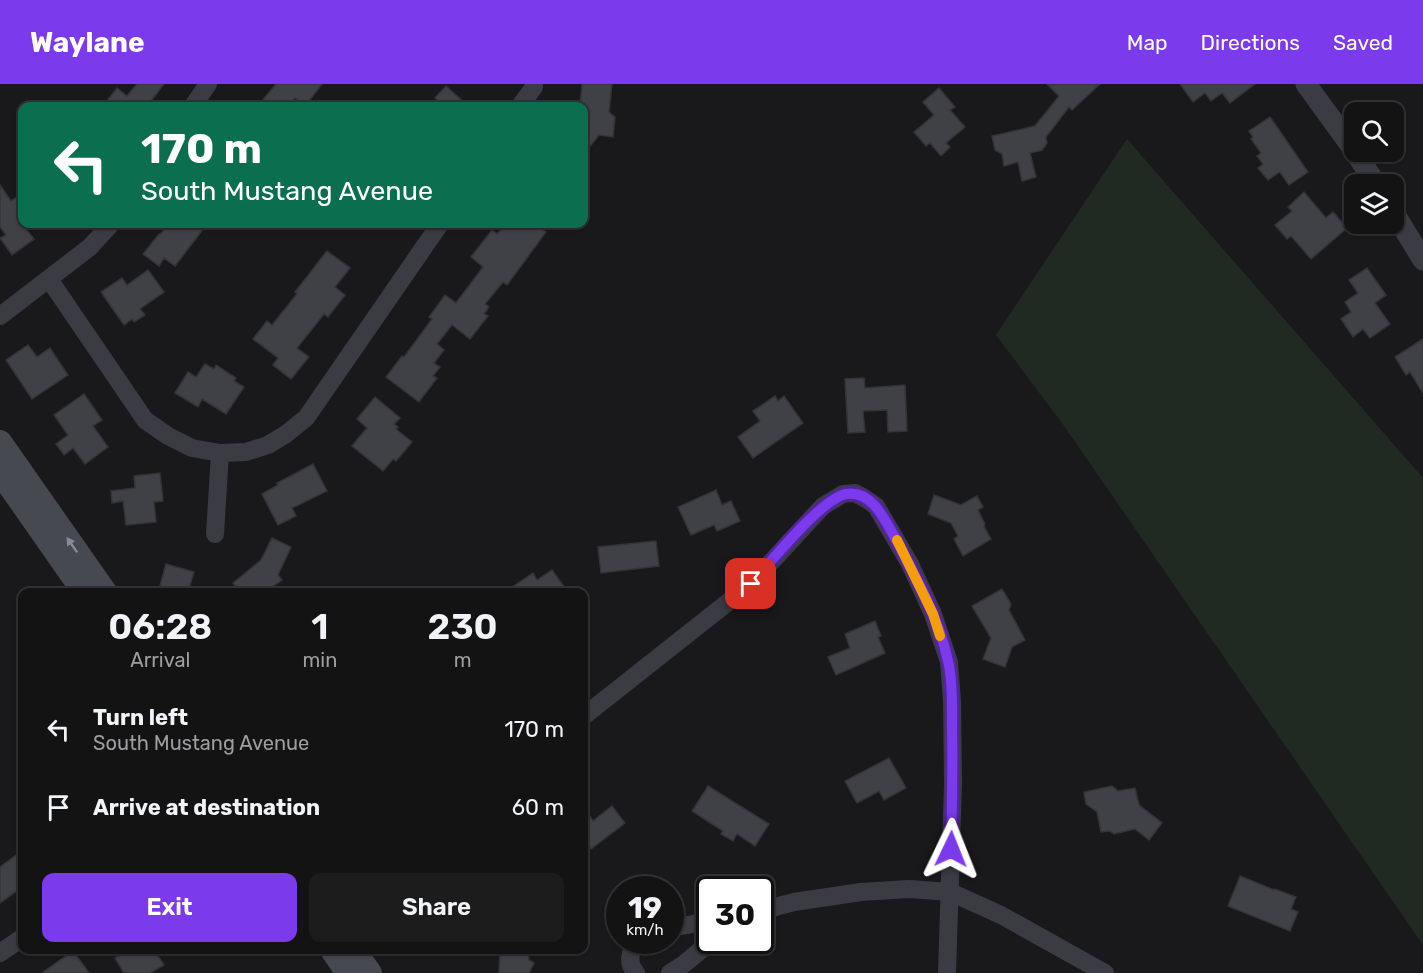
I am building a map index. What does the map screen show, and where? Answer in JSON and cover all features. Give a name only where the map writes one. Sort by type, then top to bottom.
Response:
[{"type":"main road","points":[[0,442],[102,588]]},
{"type":"main road","points":[[0,472],[81,588]]},
{"type":"main road","points":[[335,954],[348,973]]},
{"type":"main road","points":[[357,954],[370,973]]},
{"type":"street","points":[[196,102],[208,84]]},
{"type":"street","points":[[523,102],[534,84]]},
{"type":"street","points":[[1306,84],[1344,136]]},
{"type":"street","points":[[0,316],[90,247],[107,228]]},
{"type":"street","points":[[49,279],[145,420],[168,436],[192,448],[220,453],[246,452],[268,445],[306,418],[437,228]]},
{"type":"street","points":[[1404,229],[1423,260]]},
{"type":"street","points":[[215,534],[220,453]]},
{"type":"street","points":[[588,713],[751,584],[823,506],[843,494],[855,493],[876,506],[910,564],[933,614],[949,662],[953,784],[947,973]]},
{"type":"street","points":[[774,907],[861,892],[909,889],[950,892],[1001,915],[1105,973]]},
{"type":"street","points":[[0,953],[18,941]]},
{"type":"street","points":[[631,954],[630,963],[636,973]]},
{"type":"street","points":[[670,973],[696,954]]},
{"type":"shaded area","points":[[1127,139],[1423,478],[1423,945],[1062,423],[996,335]]},
{"type":"building","points":[[137,84],[164,84],[150,102],[106,102],[117,88],[127,96]]},
{"type":"building","points":[[276,84],[322,84],[308,102],[300,102],[295,98],[292,102],[261,102]]},
{"type":"building","points":[[582,84],[612,84],[609,112],[615,117],[613,137],[599,135],[588,149],[588,102],[580,102]]},
{"type":"building","points":[[1047,84],[1100,84],[1072,110],[1069,107],[1046,137],[1047,143],[1042,150],[1030,153],[1036,177],[1022,181],[1018,162],[1004,166],[1002,154],[995,150],[992,136],[1035,126],[1059,96]]},
{"type":"building","points":[[1180,84],[1255,84],[1230,103],[1222,93],[1211,101],[1205,93],[1193,102]]},
{"type":"building","points":[[446,86],[464,102],[440,102],[435,98]]},
{"type":"building","points":[[939,88],[955,107],[950,110],[965,127],[946,143],[950,147],[941,156],[930,143],[926,146],[914,132],[934,115],[923,102]]},
{"type":"building","points":[[1270,117],[1308,172],[1289,185],[1280,172],[1268,180],[1258,168],[1263,164],[1257,156],[1261,153],[1251,139],[1253,137],[1249,131]]},
{"type":"building","points":[[0,185],[11,201],[18,197],[18,228],[25,228],[34,239],[12,255],[0,238],[6,235],[0,227]]},
{"type":"building","points":[[1304,192],[1326,218],[1333,212],[1344,225],[1344,231],[1311,259],[1291,236],[1287,239],[1275,225],[1292,211],[1288,207]]},
{"type":"building","points":[[165,228],[204,228],[175,266],[164,258],[159,266],[143,254]]},
{"type":"building","points":[[502,228],[540,228],[546,232],[507,285],[503,282],[485,304],[489,307],[484,314],[488,316],[470,339],[452,325],[437,344],[444,350],[434,363],[440,367],[433,376],[437,378],[419,402],[386,377],[432,319],[429,317],[445,295],[456,303],[483,267],[471,257],[492,230],[497,234]]},
{"type":"building","points":[[327,251],[350,268],[335,287],[345,295],[328,317],[324,314],[297,348],[309,357],[291,379],[273,365],[278,358],[253,339],[267,321],[272,325]]},
{"type":"building","points":[[1367,268],[1386,295],[1375,303],[1390,324],[1370,338],[1363,329],[1353,337],[1341,319],[1351,312],[1345,302],[1358,293],[1349,280]]},
{"type":"building","points":[[148,270],[164,292],[140,309],[145,315],[134,322],[132,319],[124,325],[101,292],[122,278],[127,285]]},
{"type":"building","points":[[1423,339],[1423,393],[1410,372],[1406,375],[1395,357]]},
{"type":"building","points":[[28,345],[37,357],[50,348],[68,375],[32,399],[6,360]]},
{"type":"building","points":[[205,364],[214,369],[216,365],[236,378],[234,381],[244,387],[226,414],[202,399],[198,407],[175,393],[188,372],[196,377]]},
{"type":"building","points":[[864,378],[865,388],[905,385],[907,431],[888,432],[887,410],[863,411],[865,432],[848,433],[845,379]]},
{"type":"building","points":[[84,394],[102,420],[93,426],[108,447],[85,464],[73,448],[64,455],[56,444],[68,435],[54,415]]},
{"type":"building","points":[[775,396],[778,401],[784,396],[803,423],[753,458],[738,437],[760,421],[753,411]]},
{"type":"building","points":[[375,397],[400,418],[394,424],[398,427],[396,429],[412,442],[396,461],[393,459],[383,471],[352,446],[367,428],[357,419]]},
{"type":"building","points":[[313,464],[327,491],[292,508],[296,516],[278,525],[262,494],[278,485],[277,483]]},
{"type":"building","points":[[160,473],[163,501],[154,502],[156,522],[126,525],[123,501],[112,503],[111,491],[135,488],[134,476]]},
{"type":"building","points":[[716,490],[722,505],[731,501],[740,521],[717,531],[714,525],[691,535],[678,507]]},
{"type":"building","points":[[934,495],[961,505],[977,496],[983,507],[978,510],[991,539],[963,556],[954,539],[958,536],[951,523],[928,514]]},
{"type":"building","points":[[272,538],[291,547],[278,575],[282,580],[271,588],[237,588],[233,583],[261,560]]},
{"type":"building","points":[[656,541],[659,566],[601,573],[598,547]]},
{"type":"building","points":[[166,564],[194,572],[189,588],[160,586]]},
{"type":"building","points":[[552,570],[565,588],[511,588],[533,573],[537,580]]},
{"type":"building","points":[[1002,589],[1011,604],[1009,610],[1025,640],[1012,647],[1005,667],[983,659],[991,638],[972,606]]},
{"type":"building","points":[[875,621],[881,636],[878,637],[885,653],[836,675],[828,657],[850,648],[845,634]]},
{"type":"building","points":[[889,758],[906,788],[884,800],[879,791],[857,803],[845,781]]},
{"type":"building","points":[[708,786],[769,824],[755,846],[737,834],[733,841],[721,834],[723,831],[692,811]]},
{"type":"building","points":[[1112,786],[1118,791],[1135,788],[1139,805],[1162,823],[1149,840],[1135,829],[1114,834],[1110,831],[1101,832],[1097,812],[1086,804],[1084,792]]},
{"type":"building","points":[[612,806],[625,823],[591,849],[588,845],[588,814],[593,821]]},
{"type":"building","points":[[18,854],[18,890],[0,903],[0,867]]},
{"type":"building","points":[[1240,876],[1296,897],[1291,909],[1298,912],[1290,931],[1228,906]]},
{"type":"building","points":[[69,954],[75,954],[89,973],[42,973]]},
{"type":"building","points":[[122,954],[157,954],[164,965],[150,973],[124,973],[115,958]]},
{"type":"building","points":[[500,954],[528,954],[529,960],[534,963],[529,973],[499,973]]},
{"type":"slow traffic","points":[[897,540],[933,614],[940,636]]},
{"type":"route","points":[[751,584],[823,506],[843,494],[855,493],[876,506],[910,564],[933,614],[949,662],[953,784],[951,849]]}]
